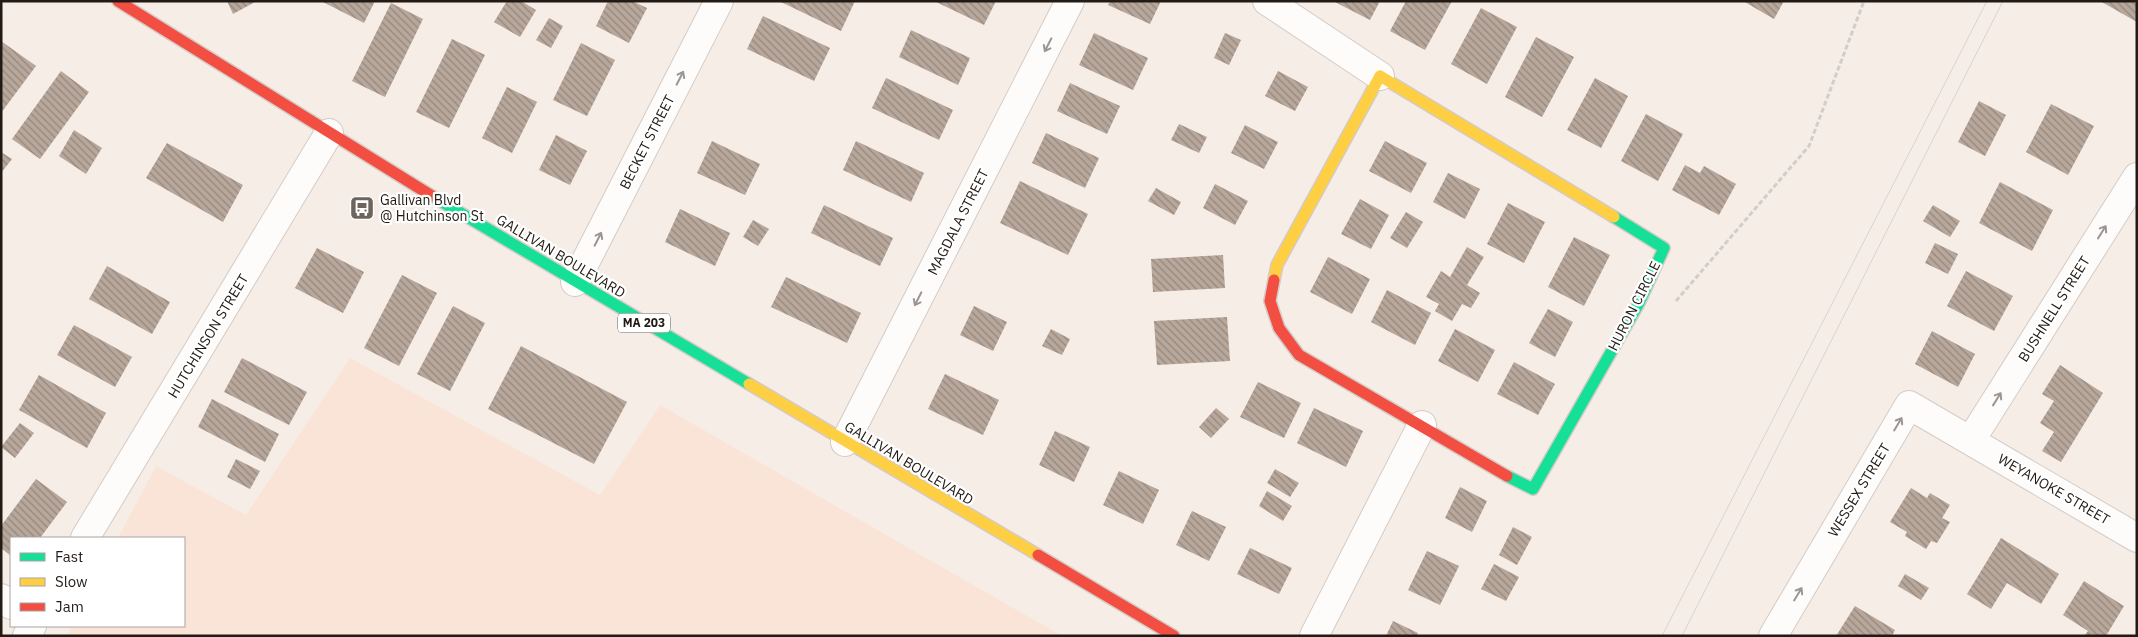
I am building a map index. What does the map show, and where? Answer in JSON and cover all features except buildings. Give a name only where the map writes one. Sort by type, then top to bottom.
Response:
[{"type":"main road","name":"GALLIVAN BOULEVARD","points":[[118,1],[329,133],[575,282],[1174,636]]},
{"type":"main road","name":"HURON CIRCLE","points":[[1380,76],[1664,248],[1639,303],[1533,489],[1507,476],[1299,355],[1279,328],[1270,301],[1277,265],[1380,76]]},
{"type":"street","name":"BECKET STREET","points":[[575,282],[719,1]]},
{"type":"street","name":"MAGDALA STREET","points":[[845,442],[1070,1]]},
{"type":"street","name":"HURON CIRCLE","points":[[1267,1],[1380,76]]},
{"type":"street","name":"HUTCHINSON STREET","points":[[86,537],[329,133]]},
{"type":"street","name":"BUSHNELL STREET","points":[[1971,440],[2137,177]]},
{"type":"street","name":"WESSEX STREET","points":[[1773,636],[1909,405],[1971,440]]},
{"type":"street","points":[[1314,636],[1422,425]]},
{"type":"street","name":"WEYANOKE STREET","points":[[1971,440],[2137,538]]},
{"type":"path","points":[[1639,303],[1664,314],[1809,146],[1864,1]]},
{"type":"shaded area","points":[[350,358],[600,495],[660,405],[1062,636],[67,636],[72,627],[185,627],[185,537],[119,537],[156,466],[246,515]]},
{"type":"tram line","points":[[1662,636],[1987,1]]},
{"type":"tram line","points":[[1682,636],[2003,1]]},
{"type":"traffic: fast","points":[[432,196],[749,384]]},
{"type":"traffic: fast","points":[[1507,476],[1533,489],[1639,303],[1664,248],[1614,217]]},
{"type":"traffic: slow","points":[[1380,76],[1614,217]]},
{"type":"traffic: slow","points":[[1274,280],[1277,265],[1380,76]]},
{"type":"traffic: slow","points":[[749,384],[1038,555]]},
{"type":"traffic: jam","points":[[118,1],[432,196]]},
{"type":"traffic: jam","points":[[1274,280],[1270,301],[1279,328],[1299,355],[1507,476]]},
{"type":"traffic: jam","points":[[1038,555],[1174,636]]},
{"type":"place","name":"Gallivan Blvd @ Hutchinson St","points":[[362,208]]}]
